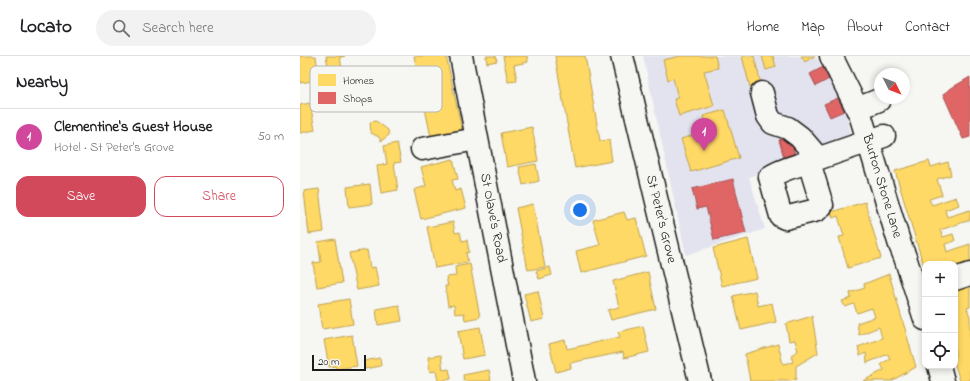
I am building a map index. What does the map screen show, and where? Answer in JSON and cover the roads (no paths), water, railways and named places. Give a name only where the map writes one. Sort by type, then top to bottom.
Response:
[{"type":"street","name":"St Olave's Road","points":[[461,56],[524,381]]},
{"type":"street","name":"St Peter's Grove","points":[[622,56],[700,381]]},
{"type":"street","name":"Burton Stone Lane","points":[[830,56],[857,109],[876,138],[900,244],[921,290]]},
{"type":"street","points":[[762,93],[768,116],[773,123],[788,128],[800,137],[814,160],[876,138]]},
{"type":"street","points":[[857,109],[874,102]]},
{"type":"street","points":[[422,148],[477,139]]},
{"type":"street","points":[[958,278],[970,274]]},
{"type":"street","points":[[940,369],[943,381]]},
{"type":"place","name":"Clementine's Guest House","points":[[704,151]]}]
